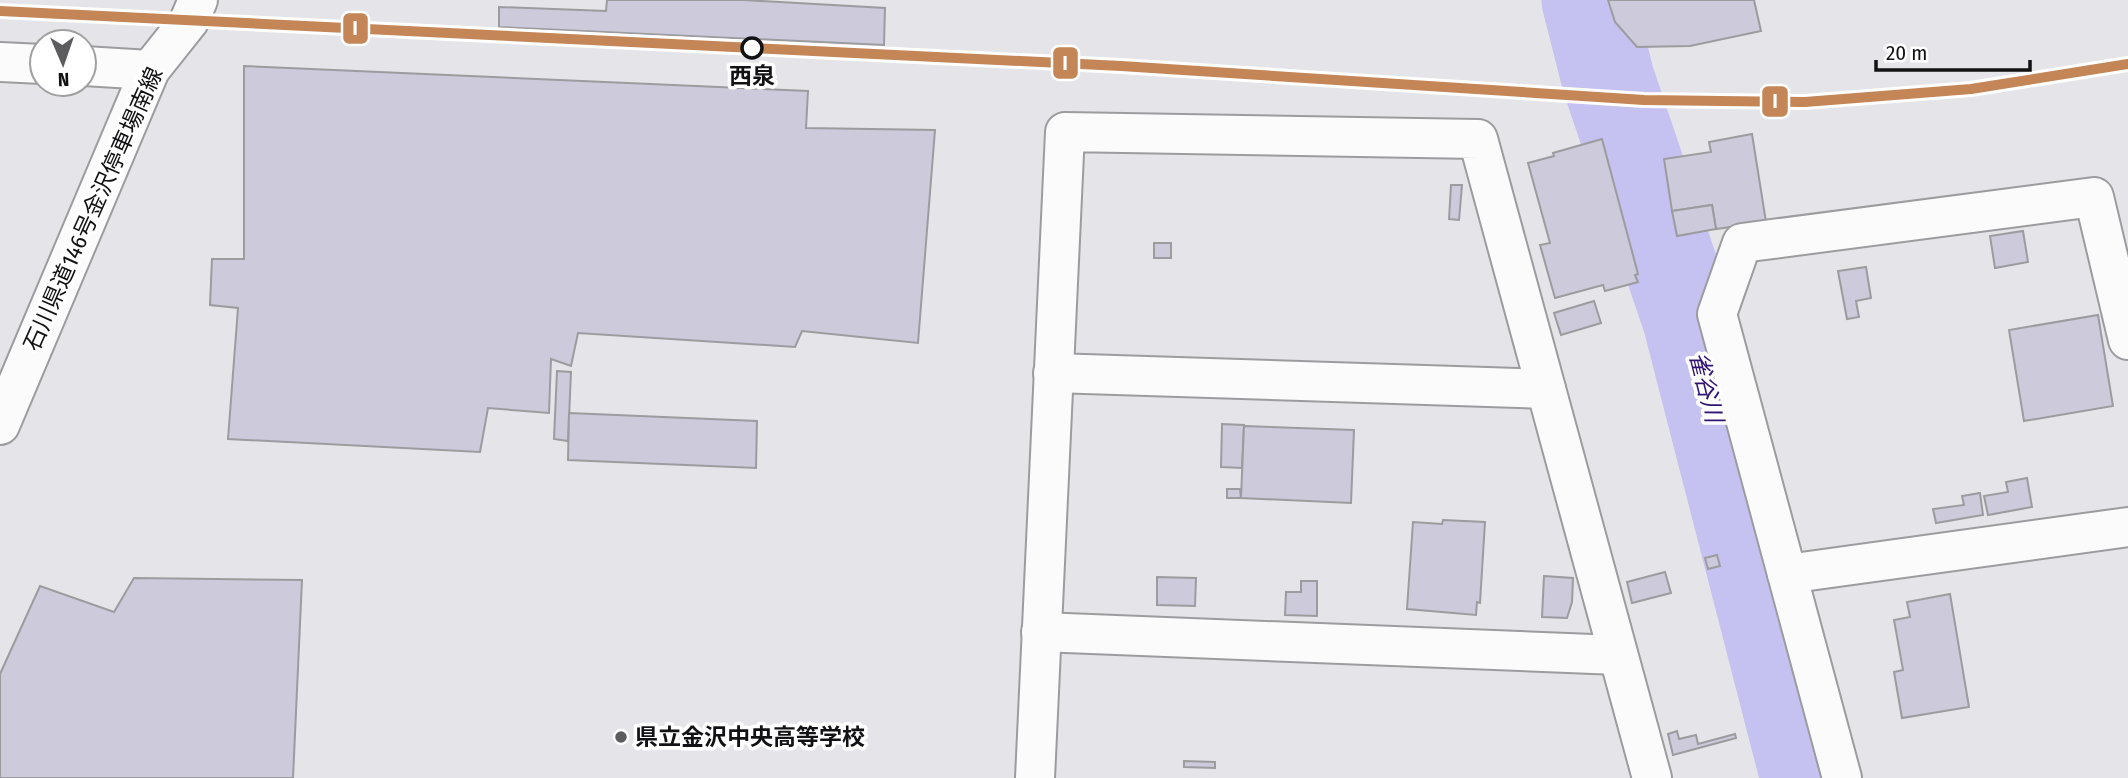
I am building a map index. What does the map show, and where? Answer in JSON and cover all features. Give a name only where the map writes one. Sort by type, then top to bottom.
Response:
[{"type":"street","name":"石川県道146号金沢停車場南線","points":[[0,425],[150,70],[189,21],[198,0]]},
{"type":"street","points":[[0,62],[28,63]]},
{"type":"street","points":[[98,67],[150,70]]},
{"type":"street","points":[[1035,778],[1065,132],[1478,139],[1652,778]]},
{"type":"street","points":[[1842,778],[1717,314],[1742,243],[2094,197],[2128,340]]},
{"type":"street","points":[[1053,373],[1546,389]]},
{"type":"street","points":[[1787,573],[2128,527]]},
{"type":"street","points":[[1041,632],[1618,655]]},
{"type":"building","points":[[607,0],[744,0],[885,8],[884,45],[499,27],[499,7],[606,11]]},
{"type":"building","points":[[1608,0],[1754,0],[1761,31],[1690,46],[1637,47],[1615,22]]},
{"type":"building","points":[[244,66],[808,91],[806,128],[935,130],[918,343],[802,331],[795,347],[578,333],[571,366],[551,359],[549,413],[488,408],[480,452],[228,439],[238,308],[210,305],[212,259],[244,259]]},
{"type":"building","points":[[1752,134],[1766,222],[1716,229],[1712,205],[1672,211],[1664,159],[1711,152],[1709,142]]},
{"type":"building","points":[[1602,139],[1638,282],[1605,291],[1603,285],[1555,298],[1540,245],[1550,243],[1528,163]]},
{"type":"building","points":[[1451,185],[1462,185],[1459,220],[1449,219]]},
{"type":"building","points":[[1712,205],[1716,229],[1677,236],[1672,211]]},
{"type":"building","points":[[2023,231],[2028,262],[1995,268],[1990,236]]},
{"type":"building","points":[[1154,243],[1171,243],[1171,258],[1154,258]]},
{"type":"building","points":[[1866,267],[1871,298],[1856,301],[1859,317],[1847,319],[1838,271]]},
{"type":"building","points":[[1594,301],[1601,323],[1561,335],[1554,313]]},
{"type":"building","points":[[2098,315],[2113,406],[2024,421],[2009,330]]},
{"type":"building","points":[[557,371],[571,372],[568,441],[554,439]]},
{"type":"building","points":[[569,413],[757,421],[756,468],[568,460]]},
{"type":"building","points":[[1222,424],[1244,425],[1242,468],[1221,467]]},
{"type":"building","points":[[1244,426],[1354,430],[1351,503],[1241,498]]},
{"type":"building","points":[[2027,478],[2032,507],[1988,515],[1984,496],[2008,492],[2006,482]]},
{"type":"building","points":[[1227,489],[1240,489],[1241,498],[1227,498]]},
{"type":"building","points":[[1980,493],[1983,515],[1936,523],[1933,509],[1964,505],[1962,496]]},
{"type":"building","points":[[1443,520],[1485,522],[1480,603],[1477,602],[1476,615],[1407,609],[1413,522],[1442,524]]},
{"type":"building","points":[[1717,555],[1720,566],[1708,569],[1705,558]]},
{"type":"building","points":[[1665,572],[1671,593],[1632,603],[1627,582]]},
{"type":"building","points":[[1544,576],[1573,578],[1572,602],[1567,618],[1542,617]]},
{"type":"building","points":[[1157,577],[1196,578],[1195,606],[1157,605]]},
{"type":"building","points":[[134,578],[302,580],[293,778],[0,778],[0,674],[40,586],[114,612]]},
{"type":"building","points":[[1301,581],[1317,581],[1317,616],[1285,615],[1286,592],[1301,592]]},
{"type":"building","points":[[1950,594],[1969,707],[1902,718],[1894,672],[1903,670],[1894,620],[1910,617],[1907,602]]},
{"type":"building","points":[[1677,731],[1679,739],[1696,735],[1698,744],[1735,734],[1736,738],[1673,755],[1668,734]]},
{"type":"building","points":[[1184,761],[1215,762],[1215,768],[1184,767]]},
{"type":"waterway","name":"雀谷川","points":[[1588,0],[1608,79],[1689,320],[1807,778]]},
{"type":"transit line","name":"I","points":[[0,11],[1121,66],[1644,100],[1805,102],[1971,89],[2128,64]]},
{"type":"place","name":"西泉","points":[[752,48]]},
{"type":"place","name":"県立金沢中央高等学校","points":[[621,737]]}]
